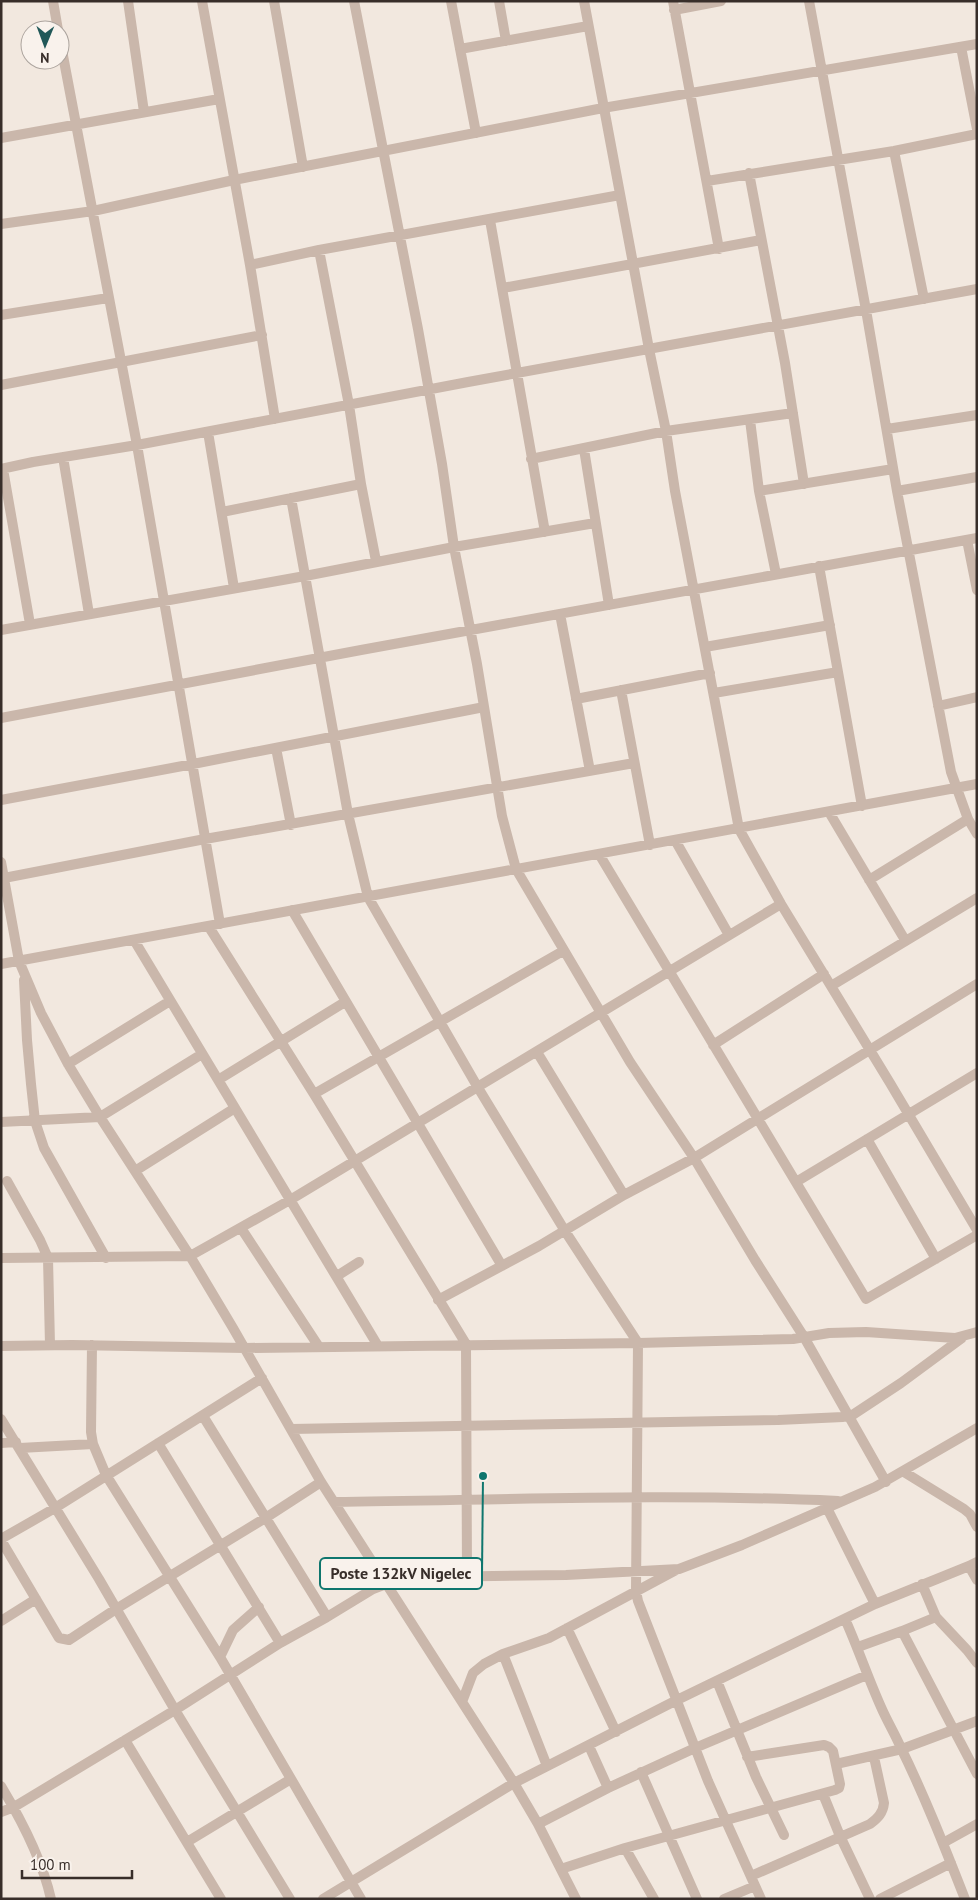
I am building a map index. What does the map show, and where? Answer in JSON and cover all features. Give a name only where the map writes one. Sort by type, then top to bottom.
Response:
[{"type":"street","points":[[53,1],[56,20]]},
{"type":"street","points":[[128,1],[144,112]]},
{"type":"street","points":[[202,1],[250,265],[275,419]]},
{"type":"street","points":[[274,1],[303,167]]},
{"type":"street","points":[[354,1],[442,464],[454,547],[502,816],[516,869],[630,1062],[694,1158],[804,1338],[886,1482]]},
{"type":"street","points":[[451,1],[476,133]]},
{"type":"street","points":[[499,1],[506,41]]},
{"type":"street","points":[[584,1],[632,265],[666,431],[674,491],[739,829],[781,904],[977,1230]]},
{"type":"street","points":[[719,249],[674,6],[721,1]]},
{"type":"street","points":[[809,1],[897,491],[938,706],[956,788],[968,819],[977,834]]},
{"type":"street","points":[[460,49],[588,26]]},
{"type":"street","points":[[1,224],[93,210],[234,180],[603,108],[977,44]]},
{"type":"street","points":[[960,48],[977,129]]},
{"type":"street","points":[[65,70],[108,298],[122,362],[220,924]]},
{"type":"street","points":[[1,138],[219,99]]},
{"type":"street","points":[[707,181],[838,158],[894,151],[977,134]]},
{"type":"street","points":[[894,151],[924,299]]},
{"type":"street","points":[[749,173],[794,414],[804,484]]},
{"type":"street","points":[[250,265],[319,250],[620,195]]},
{"type":"street","points":[[490,220],[545,532]]},
{"type":"street","points":[[503,288],[761,240]]},
{"type":"street","points":[[319,250],[349,404],[361,484],[376,561]]},
{"type":"street","points":[[30,624],[2,469],[137,446],[349,404],[977,289]]},
{"type":"street","points":[[1,315],[108,298]]},
{"type":"street","points":[[1,386],[262,334]]},
{"type":"street","points":[[531,459],[666,431],[794,414]]},
{"type":"street","points":[[887,429],[977,415]]},
{"type":"street","points":[[750,420],[759,491],[776,574]]},
{"type":"street","points":[[208,432],[234,588]]},
{"type":"street","points":[[584,449],[609,605]]},
{"type":"street","points":[[63,458],[89,614]]},
{"type":"street","points":[[759,491],[893,469]]},
{"type":"street","points":[[897,491],[977,476]]},
{"type":"street","points":[[222,512],[361,484]]},
{"type":"street","points":[[291,498],[348,814],[368,897],[477,1086],[565,1231],[638,1343],[636,1591],[646,1624],[695,1748],[725,1821],[761,1899]]},
{"type":"street","points":[[1,630],[595,523]]},
{"type":"street","points":[[1,718],[470,630],[972,539],[977,590]]},
{"type":"street","points":[[819,566],[862,806]]},
{"type":"street","points":[[560,614],[590,771]]},
{"type":"street","points":[[705,647],[830,625]]},
{"type":"street","points":[[714,693],[838,672]]},
{"type":"street","points":[[576,699],[710,673]]},
{"type":"street","points":[[621,690],[650,845]]},
{"type":"street","points":[[938,706],[977,697]]},
{"type":"street","points":[[1,800],[484,707]]},
{"type":"street","points":[[276,748],[291,824]]},
{"type":"street","points":[[4,878],[291,824],[634,763]]},
{"type":"street","points":[[1,964],[977,784]]},
{"type":"street","points":[[829,812],[905,940]]},
{"type":"street","points":[[869,880],[968,819]]},
{"type":"street","points":[[675,840],[729,935]]},
{"type":"street","points":[[599,854],[866,1299],[977,1235]]},
{"type":"street","points":[[1,862],[19,961],[42,1013],[68,1064],[190,1256],[321,1482],[514,1783],[538,1824],[576,1899]]},
{"type":"street","points":[[831,986],[977,898]]},
{"type":"street","points":[[1,1258],[190,1256],[290,1200],[781,904]]},
{"type":"street","points":[[292,910],[502,1266]]},
{"type":"street","points":[[209,927],[314,1094],[466,1344],[468,1575]]},
{"type":"street","points":[[134,940],[378,1346]]},
{"type":"street","points":[[314,1094],[563,950]]},
{"type":"street","points":[[24,974],[26,1040],[35,1121],[44,1148],[106,1258]]},
{"type":"street","points":[[713,1045],[824,974]]},
{"type":"street","points":[[438,1300],[694,1158],[977,984]]},
{"type":"street","points":[[68,1064],[170,1000]]},
{"type":"street","points":[[218,1080],[346,1002]]},
{"type":"street","points":[[537,1052],[624,1196]]},
{"type":"street","points":[[1,1122],[100,1116],[202,1054]]},
{"type":"street","points":[[796,1182],[977,1073]]},
{"type":"street","points":[[135,1171],[235,1108]]},
{"type":"street","points":[[868,1139],[936,1259]]},
{"type":"street","points":[[7,1181],[48,1258],[50,1345]]},
{"type":"street","points":[[241,1228],[319,1347]]},
{"type":"street","points":[[337,1276],[359,1262]]},
{"type":"street","points":[[1,1346],[92,1345],[245,1348],[638,1343],[804,1338],[829,1333],[866,1332],[962,1338]]},
{"type":"street","points":[[291,1429],[466,1424],[778,1420],[849,1416],[874,1402],[962,1338],[977,1332]]},
{"type":"street","points":[[92,1345],[90,1424],[93,1444],[106,1476],[220,1657],[361,1899]]},
{"type":"street","points":[[262,1378],[55,1508],[1,1539],[59,1638],[66,1640],[73,1638],[116,1609],[321,1482]]},
{"type":"street","points":[[204,1416],[327,1617]]},
{"type":"street","points":[[1,1419],[290,1899]]},
{"type":"street","points":[[462,1702],[473,1672],[484,1664],[503,1654],[538,1643],[679,1569],[742,1545],[886,1482],[977,1428]]},
{"type":"street","points":[[1,1442],[18,1445],[93,1444]]},
{"type":"street","points":[[158,1443],[280,1643]]},
{"type":"street","points":[[904,1472],[964,1509],[970,1514],[977,1527]]},
{"type":"street","points":[[334,1502],[638,1496],[760,1497],[844,1502]]},
{"type":"street","points":[[826,1508],[875,1604]]},
{"type":"street","points":[[323,1899],[514,1783],[677,1700],[875,1604],[922,1584],[973,1564],[977,1580]]},
{"type":"street","points":[[1,1812],[14,1807],[175,1710],[280,1643],[373,1589],[386,1584],[427,1577],[636,1572],[679,1569]]},
{"type":"street","points":[[922,1584],[936,1617],[977,1663]]},
{"type":"street","points":[[1,1621],[36,1599]]},
{"type":"street","points":[[220,1657],[232,1630],[259,1607]]},
{"type":"street","points":[[858,1647],[936,1617]]},
{"type":"street","points":[[845,1619],[858,1647],[867,1675],[943,1842],[965,1899]]},
{"type":"street","points":[[567,1628],[616,1732]]},
{"type":"street","points":[[902,1631],[977,1774]]},
{"type":"street","points":[[503,1654],[547,1766]]},
{"type":"street","points":[[538,1824],[641,1772],[737,1729],[867,1675]]},
{"type":"street","points":[[717,1681],[764,1794],[784,1835]]},
{"type":"street","points":[[836,1764],[874,1757],[902,1749],[977,1721]]},
{"type":"street","points":[[124,1740],[221,1899]]},
{"type":"street","points":[[561,1869],[625,1848],[839,1788],[840,1778],[832,1751],[824,1745],[748,1757]]},
{"type":"street","points":[[589,1746],[608,1788]]},
{"type":"street","points":[[724,1899],[753,1881],[840,1836],[870,1824],[880,1816],[884,1803],[874,1757]]},
{"type":"street","points":[[641,1772],[697,1899]]},
{"type":"street","points":[[187,1842],[291,1779]]},
{"type":"street","points":[[1,1786],[14,1807],[38,1858],[52,1899]]},
{"type":"street","points":[[823,1794],[840,1836],[870,1899]]},
{"type":"street","points":[[943,1842],[977,1824]]},
{"type":"street","points":[[625,1848],[654,1899]]},
{"type":"street","points":[[880,1899],[951,1863]]},
{"type":"place","name":"Poste 132kV Nigelec","points":[[483,1476]]}]
